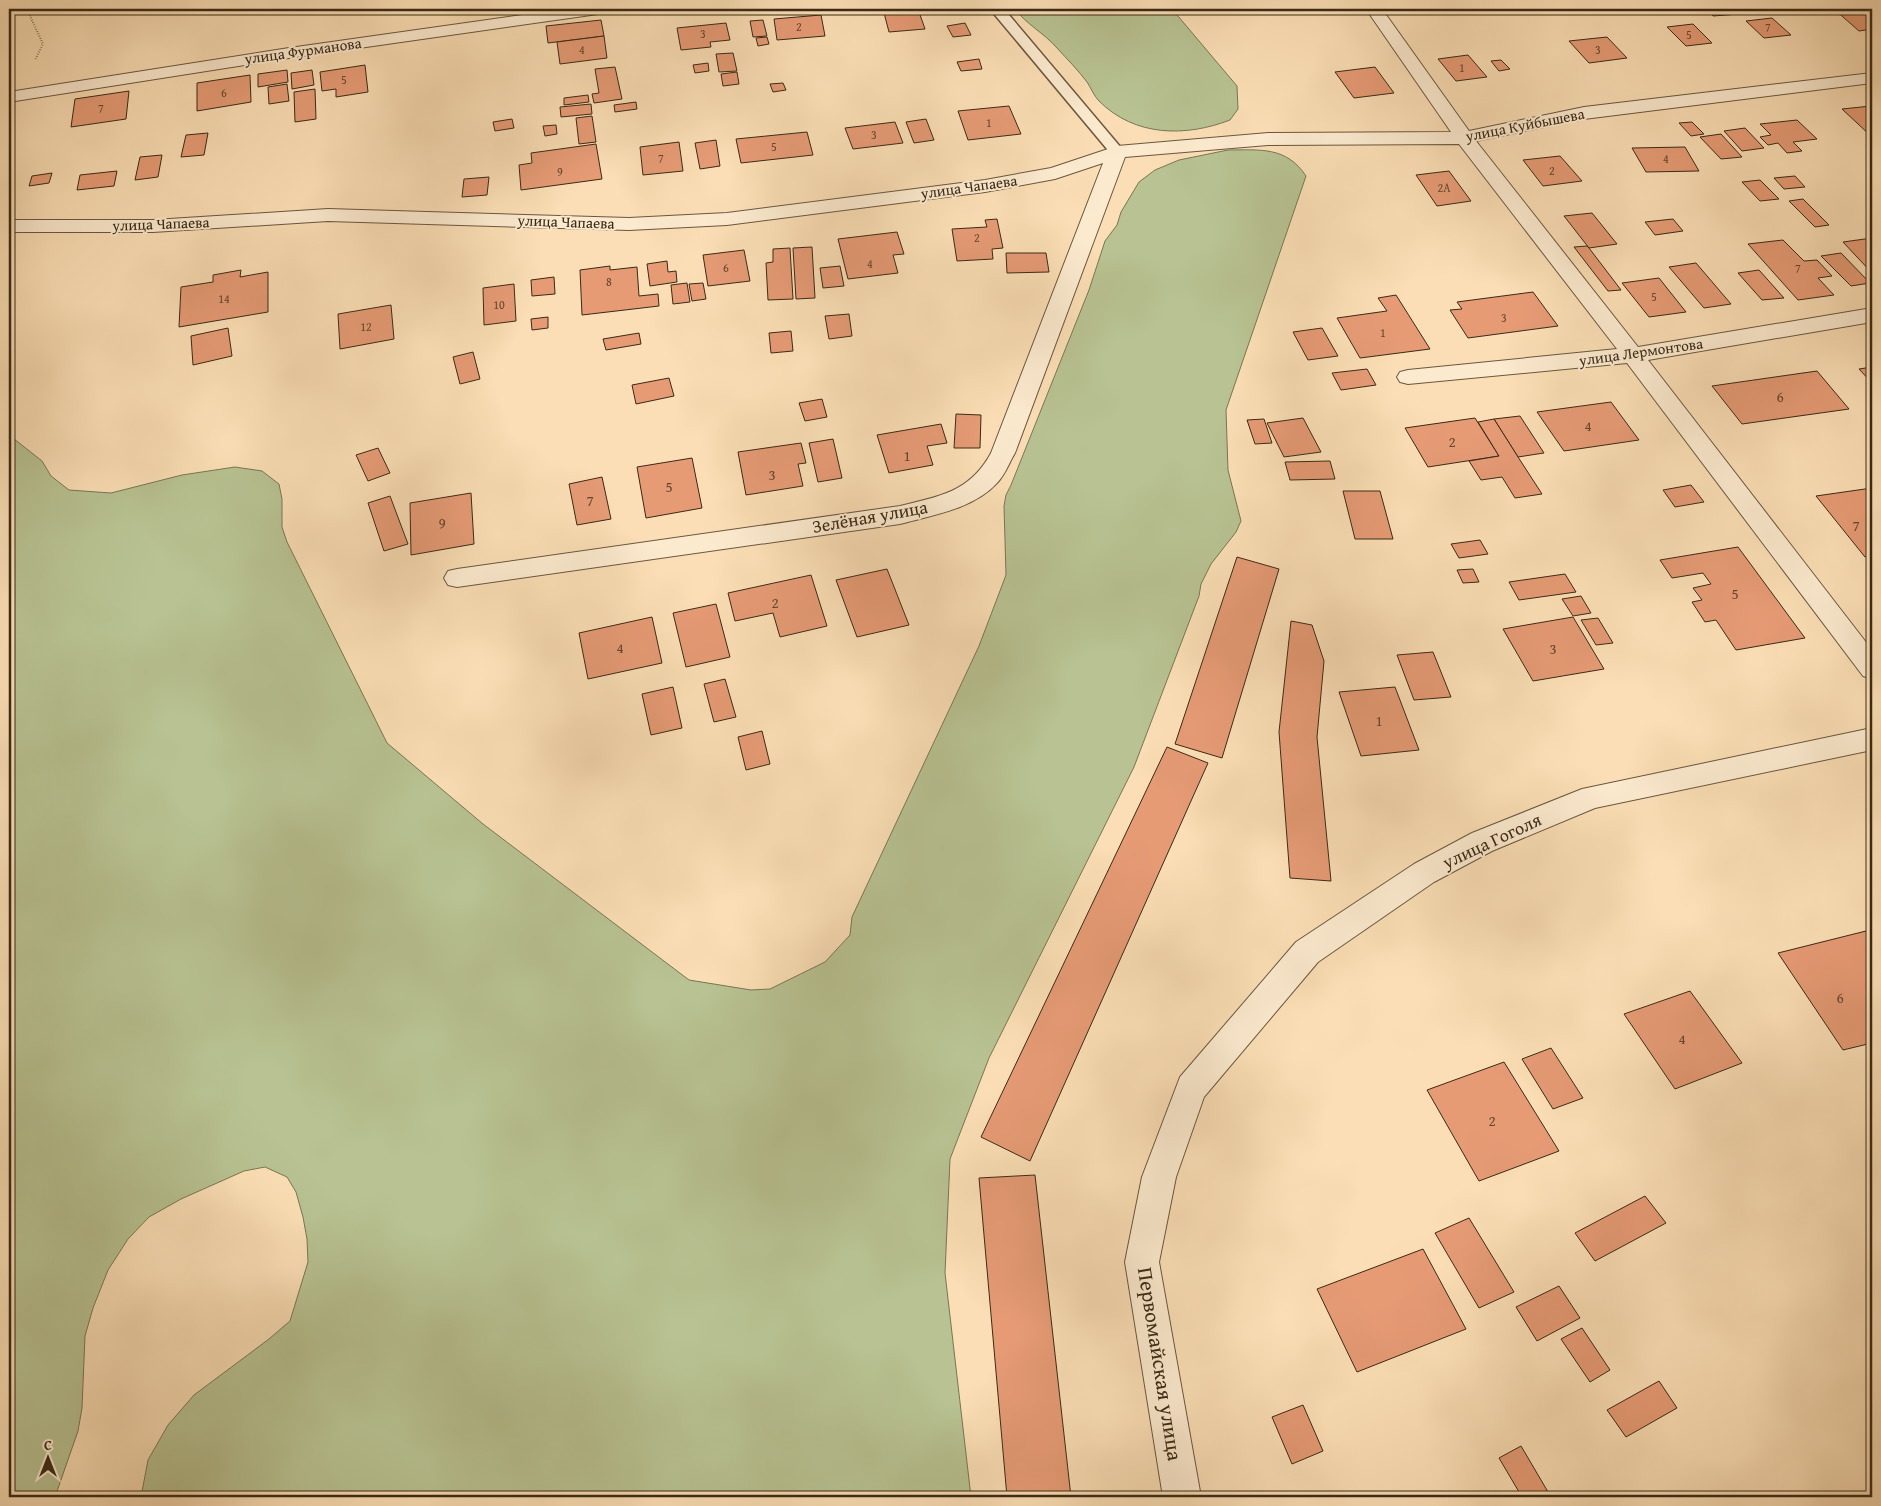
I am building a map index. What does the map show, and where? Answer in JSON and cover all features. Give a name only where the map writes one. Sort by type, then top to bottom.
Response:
[{"type":"street","name":"улица Фурманова","points":[[9,97],[289,52],[598,9]]},
{"type":"street","points":[[1374,9],[1464,138],[1633,355],[1872,669]]},
{"type":"street","name":"улица Куйбышева","points":[[1117,152],[1268,139],[1464,138],[1584,113],[1872,78]]},
{"type":"street","name":"улица Чапаева","points":[[9,226],[153,226],[328,215],[629,224],[727,219],[984,186],[1055,173],[1117,152]]},
{"type":"street","name":"Зелёная улица","points":[[457,578],[900,515],[972,492],[990,476],[1003,453],[1117,152]]},
{"type":"street","name":"улица Лермонтова","points":[[1408,377],[1633,355],[1872,315]]},
{"type":"street","name":"улица Гоголя","points":[[1191,1088],[1307,952],[1424,873],[1482,842],[1592,797],[1872,739]]},
{"type":"street","name":"Первомайская улица","points":[[1182,1497],[1142,1262],[1159,1177],[1191,1088]]},
{"type":"lane","points":[[997,9],[1117,152]]},
{"type":"path","points":[[9,97],[29,72],[43,44],[30,16],[34,9]]},
{"type":"green space","points":[[1015,9],[1172,9],[1237,86],[1238,109],[1230,120],[1196,129],[1162,130],[1128,122],[1113,113],[1099,101],[1087,82],[1052,43]]},
{"type":"green space","points":[[1228,150],[1261,150],[1281,155],[1290,159],[1306,176],[1226,410],[1228,470],[1241,521],[1236,532],[1211,564],[1201,584],[1199,596],[1134,767],[989,1058],[950,1159],[945,1273],[971,1497],[141,1497],[148,1460],[168,1425],[194,1395],[290,1321],[308,1262],[307,1239],[296,1192],[287,1177],[265,1167],[244,1171],[181,1199],[149,1217],[128,1239],[108,1270],[93,1308],[85,1336],[82,1408],[78,1431],[55,1497],[9,1497],[9,435],[42,461],[51,476],[69,490],[111,493],[182,475],[235,467],[262,471],[279,484],[282,499],[282,527],[287,542],[387,743],[483,824],[689,980],[751,990],[770,989],[825,962],[850,935],[852,917],[979,646],[1006,575],[1004,506],[1006,495],[1089,290],[1105,241],[1117,225],[1121,212],[1139,182],[1155,170],[1179,160]]},
{"type":"building","points":[[883,9],[918,9],[925,29],[889,32]]},
{"type":"building","points":[[1706,9],[1733,9],[1739,14],[1713,16]]},
{"type":"building","points":[[1834,9],[1872,9],[1872,29],[1859,31]]},
{"type":"building","points":[[821,15],[825,36],[777,40],[774,19]]},
{"type":"building","points":[[1772,18],[1791,35],[1764,38],[1746,21]]},
{"type":"building","points":[[601,20],[604,36],[548,43],[546,26]]},
{"type":"building","points":[[763,20],[767,36],[753,37],[750,21]]},
{"type":"building","points":[[726,23],[730,40],[710,42],[711,47],[681,50],[677,28]]},
{"type":"building","points":[[965,23],[971,35],[953,37],[947,26]]},
{"type":"building","points":[[1693,24],[1712,43],[1686,46],[1667,27]]},
{"type":"building","points":[[604,36],[607,58],[560,64],[557,42]]},
{"type":"building","points":[[767,37],[769,44],[758,46],[756,38]]},
{"type":"building","points":[[1607,37],[1627,58],[1589,63],[1569,41]]},
{"type":"building","points":[[733,53],[737,71],[719,72],[716,54]]},
{"type":"building","points":[[1468,55],[1487,77],[1456,81],[1438,59]]},
{"type":"building","points":[[979,59],[982,69],[961,71],[957,62]]},
{"type":"building","points":[[1501,60],[1510,69],[1499,71],[1491,61]]},
{"type":"building","points":[[708,63],[709,71],[695,73],[693,65]]},
{"type":"building","points":[[365,65],[368,92],[336,97],[336,89],[322,91],[320,72]]},
{"type":"building","points":[[615,67],[622,99],[594,103],[592,94],[599,93],[595,69]]},
{"type":"building","points":[[1375,67],[1394,93],[1354,98],[1335,72]]},
{"type":"building","points":[[287,70],[288,82],[258,87],[258,74]]},
{"type":"building","points":[[312,70],[314,85],[292,89],[291,73]]},
{"type":"building","points":[[737,72],[739,84],[723,86],[721,74]]},
{"type":"building","points":[[250,75],[251,102],[197,111],[197,83]]},
{"type":"building","points":[[783,83],[786,90],[773,92],[770,84]]},
{"type":"building","points":[[287,84],[289,101],[269,104],[268,87]]},
{"type":"building","points":[[315,89],[316,119],[295,122],[294,92]]},
{"type":"building","points":[[129,91],[126,119],[71,127],[75,99]]},
{"type":"building","points":[[588,95],[589,102],[564,105],[564,98]]},
{"type":"building","points":[[636,102],[637,109],[615,112],[614,105]]},
{"type":"building","points":[[591,104],[592,114],[561,117],[560,107]]},
{"type":"building","points":[[1009,106],[1021,134],[968,140],[958,111]]},
{"type":"building","points":[[1872,107],[1872,137],[1842,109]]},
{"type":"building","points":[[592,116],[596,142],[579,144],[576,118]]},
{"type":"building","points":[[512,119],[514,128],[495,131],[493,122]]},
{"type":"building","points":[[926,119],[934,140],[914,143],[906,122]]},
{"type":"building","points":[[1797,120],[1817,139],[1793,142],[1802,151],[1787,153],[1778,143],[1768,145],[1760,137],[1771,135],[1760,124]]},
{"type":"building","points":[[895,122],[903,143],[853,149],[845,128]]},
{"type":"building","points":[[1692,122],[1704,134],[1691,136],[1679,123]]},
{"type":"building","points":[[556,125],[557,134],[545,136],[543,126]]},
{"type":"building","points":[[1745,128],[1764,148],[1742,151],[1724,131]]},
{"type":"building","points":[[807,132],[813,155],[741,163],[736,139]]},
{"type":"building","points":[[208,133],[204,155],[181,157],[186,135]]},
{"type":"building","points":[[1721,134],[1742,157],[1721,159],[1700,137]]},
{"type":"building","points":[[716,140],[720,166],[700,169],[695,143]]},
{"type":"building","points":[[679,142],[683,171],[643,175],[640,147]]},
{"type":"building","points":[[596,144],[602,179],[521,190],[519,165],[532,163],[531,153]]},
{"type":"building","points":[[1685,147],[1699,171],[1646,172],[1632,148]]},
{"type":"building","points":[[162,155],[158,177],[135,180],[140,157]]},
{"type":"building","points":[[1560,156],[1582,181],[1543,186],[1523,160]]},
{"type":"building","points":[[117,171],[114,186],[77,190],[80,175]]},
{"type":"building","points":[[1449,171],[1471,201],[1437,206],[1416,175]]},
{"type":"building","points":[[52,173],[49,183],[29,186],[32,176]]},
{"type":"building","points":[[1795,176],[1805,187],[1784,189],[1774,178]]},
{"type":"building","points":[[489,177],[487,195],[462,197],[464,179]]},
{"type":"building","points":[[1760,180],[1779,199],[1760,201],[1742,182]]},
{"type":"building","points":[[1803,199],[1829,225],[1815,227],[1789,201]]},
{"type":"building","points":[[1592,213],[1617,244],[1589,248],[1564,216]]},
{"type":"building","points":[[997,219],[1003,248],[992,249],[993,259],[957,261],[952,229],[987,227],[985,220]]},
{"type":"building","points":[[1673,219],[1683,231],[1655,235],[1645,222]]},
{"type":"building","points":[[897,232],[904,254],[893,255],[898,273],[848,279],[838,239]]},
{"type":"building","points":[[1872,238],[1872,273],[1843,242]]},
{"type":"building","points":[[1783,240],[1804,261],[1817,260],[1832,276],[1818,278],[1834,295],[1798,300],[1748,244]]},
{"type":"building","points":[[1587,246],[1621,290],[1608,291],[1574,247]]},
{"type":"building","points":[[812,247],[815,298],[796,299],[793,248]]},
{"type":"building","points":[[790,248],[793,299],[768,300],[766,263],[773,262],[773,249]]},
{"type":"building","points":[[744,250],[750,281],[708,286],[703,255]]},
{"type":"building","points":[[1006,253],[1046,253],[1049,272],[1007,273]]},
{"type":"building","points":[[1841,253],[1870,283],[1851,286],[1821,256]]},
{"type":"building","points":[[667,261],[668,272],[676,271],[677,282],[650,286],[647,264]]},
{"type":"building","points":[[1696,263],[1731,304],[1704,308],[1669,267]]},
{"type":"building","points":[[610,266],[610,270],[637,267],[639,296],[658,294],[659,306],[582,315],[580,270]]},
{"type":"building","points":[[840,266],[844,286],[823,288],[820,268]]},
{"type":"building","points":[[241,270],[240,277],[268,272],[268,312],[179,327],[181,287],[213,282],[213,275]]},
{"type":"building","points":[[1759,270],[1784,298],[1762,300],[1738,273]]},
{"type":"building","points":[[554,277],[555,294],[532,296],[531,280]]},
{"type":"building","points":[[1659,278],[1686,312],[1649,317],[1622,283]]},
{"type":"building","points":[[687,283],[690,302],[673,304],[671,285]]},
{"type":"building","points":[[703,283],[706,299],[692,301],[689,284]]},
{"type":"building","points":[[514,284],[516,321],[484,325],[483,288]]},
{"type":"building","points":[[1533,292],[1558,326],[1468,338],[1450,310],[1462,309],[1457,302]]},
{"type":"building","points":[[1396,295],[1430,349],[1360,358],[1337,318],[1387,311],[1378,298]]},
{"type":"building","points":[[391,305],[394,339],[340,349],[338,314]]},
{"type":"building","points":[[849,314],[852,336],[829,339],[825,316]]},
{"type":"building","points":[[548,317],[548,328],[532,330],[531,319]]},
{"type":"building","points":[[228,328],[232,356],[193,365],[191,336]]},
{"type":"building","points":[[1322,328],[1338,356],[1308,360],[1293,332]]},
{"type":"building","points":[[791,331],[793,351],[771,353],[769,333]]},
{"type":"building","points":[[639,333],[641,344],[606,350],[603,339]]},
{"type":"building","points":[[473,352],[480,379],[460,384],[453,357]]},
{"type":"building","points":[[1872,367],[1872,383],[1859,369]]},
{"type":"building","points":[[1367,369],[1376,385],[1341,390],[1332,373]]},
{"type":"building","points":[[1817,371],[1849,409],[1742,424],[1712,386]]},
{"type":"building","points":[[669,378],[674,396],[636,404],[632,385]]},
{"type":"building","points":[[822,399],[827,417],[805,421],[799,403]]},
{"type":"building","points":[[1611,402],[1639,440],[1564,451],[1537,412]]},
{"type":"building","points":[[956,414],[981,415],[980,448],[954,448]]},
{"type":"building","points":[[1520,416],[1544,453],[1518,457],[1494,419]]},
{"type":"building","points":[[1303,418],[1321,452],[1284,457],[1267,423]]},
{"type":"building","points":[[1475,418],[1499,456],[1428,467],[1405,428]]},
{"type":"building","points":[[1264,419],[1272,443],[1255,444],[1247,420]]},
{"type":"building","points":[[1494,419],[1542,494],[1515,498],[1502,477],[1481,480],[1469,461],[1499,456],[1478,422]]},
{"type":"building","points":[[941,424],[947,443],[927,446],[933,465],[889,473],[877,435]]},
{"type":"building","points":[[833,439],[842,478],[818,482],[809,443]]},
{"type":"building","points":[[801,443],[806,463],[798,464],[803,486],[746,495],[738,452]]},
{"type":"building","points":[[378,448],[390,473],[368,481],[356,455]]},
{"type":"building","points":[[692,458],[702,508],[646,518],[637,467]]},
{"type":"building","points":[[1330,461],[1335,479],[1290,480],[1285,462]]},
{"type":"building","points":[[602,477],[611,519],[577,525],[569,484]]},
{"type":"building","points":[[1691,485],[1704,502],[1675,507],[1663,490]]},
{"type":"building","points":[[1872,488],[1872,556],[1865,557],[1816,496]]},
{"type":"building","points":[[1343,491],[1380,491],[1393,539],[1355,539]]},
{"type":"building","points":[[471,493],[474,544],[411,555],[410,503]]},
{"type":"building","points":[[390,496],[408,544],[384,551],[368,503]]},
{"type":"building","points":[[1480,540],[1488,554],[1459,558],[1451,544]]},
{"type":"building","points":[[1738,547],[1805,638],[1736,650],[1716,620],[1705,622],[1692,602],[1702,600],[1693,588],[1711,584],[1703,573],[1672,578],[1660,560]]},
{"type":"building","points":[[1237,557],[1279,569],[1222,758],[1175,744]]},
{"type":"building","points":[[887,569],[909,625],[857,637],[836,580]]},
{"type":"building","points":[[1473,569],[1479,582],[1463,583],[1457,570]]},
{"type":"building","points":[[1565,574],[1576,592],[1519,600],[1509,582]]},
{"type":"building","points":[[811,575],[827,626],[780,637],[773,613],[735,621],[728,593]]},
{"type":"building","points":[[1581,596],[1591,613],[1573,616],[1562,599]]},
{"type":"building","points":[[716,604],[730,657],[686,667],[673,613]]},
{"type":"building","points":[[652,617],[662,663],[588,679],[579,633]]},
{"type":"building","points":[[1573,617],[1604,669],[1533,681],[1503,629]]},
{"type":"building","points":[[1598,618],[1613,643],[1596,645],[1581,620]]},
{"type":"building","points":[[1291,621],[1312,625],[1324,661],[1317,737],[1331,881],[1290,878],[1279,732]]},
{"type":"building","points":[[1433,652],[1451,697],[1414,700],[1397,655]]},
{"type":"building","points":[[725,679],[736,717],[714,722],[704,684]]},
{"type":"building","points":[[673,687],[682,728],[651,735],[642,694]]},
{"type":"building","points":[[1395,687],[1419,750],[1361,756],[1339,692]]},
{"type":"building","points":[[762,731],[770,764],[746,770],[738,737]]},
{"type":"building","points":[[1167,747],[1208,763],[1030,1161],[981,1137]]},
{"type":"building","points":[[1866,931],[1872,940],[1872,1043],[1843,1050],[1778,953]]},
{"type":"building","points":[[1690,991],[1742,1063],[1675,1089],[1624,1014]]},
{"type":"building","points":[[1551,1048],[1583,1098],[1553,1109],[1522,1059]]},
{"type":"building","points":[[1504,1062],[1559,1151],[1479,1181],[1427,1090]]},
{"type":"building","points":[[1035,1175],[1071,1497],[1007,1497],[979,1178]]},
{"type":"building","points":[[1645,1196],[1666,1223],[1595,1261],[1575,1233]]},
{"type":"building","points":[[1469,1218],[1514,1292],[1479,1308],[1435,1233]]},
{"type":"building","points":[[1423,1249],[1466,1329],[1357,1372],[1317,1289]]},
{"type":"building","points":[[1559,1286],[1580,1318],[1537,1341],[1516,1307]]},
{"type":"building","points":[[1582,1328],[1610,1370],[1590,1382],[1561,1339]]},
{"type":"building","points":[[1659,1381],[1677,1408],[1626,1437],[1607,1410]]},
{"type":"building","points":[[1303,1405],[1323,1451],[1292,1464],[1272,1417]]},
{"type":"building","points":[[1521,1446],[1551,1497],[1522,1497],[1499,1458]]}]
